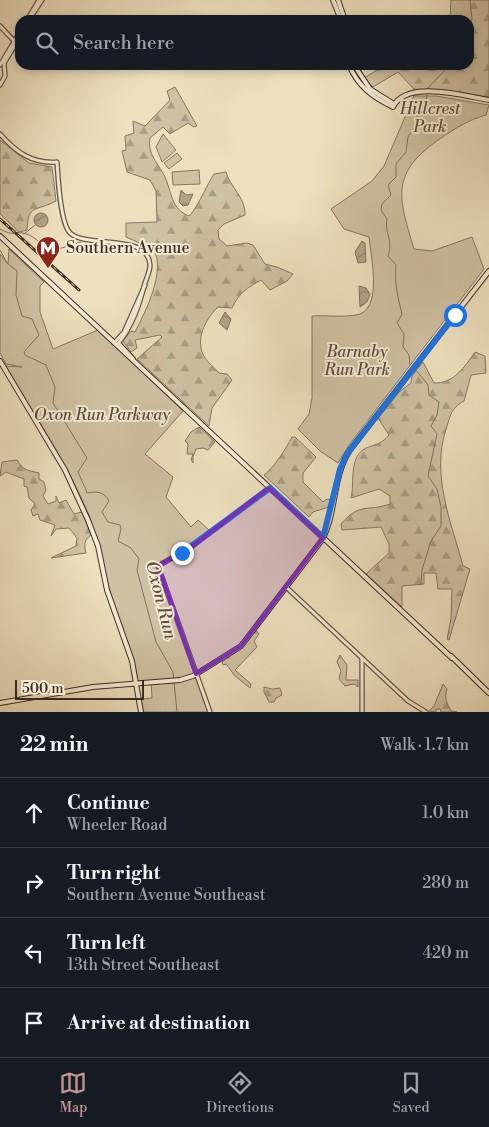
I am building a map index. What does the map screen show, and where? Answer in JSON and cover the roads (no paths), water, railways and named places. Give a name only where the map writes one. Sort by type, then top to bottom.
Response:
[{"type":"main road","points":[[333,0],[339,15]]},
{"type":"main road","points":[[338,0],[343,15]]},
{"type":"main road","points":[[352,70],[365,90],[393,106]]},
{"type":"main road","points":[[357,70],[370,89],[393,106]]},
{"type":"main road","points":[[393,106],[404,95],[417,91],[489,100]]},
{"type":"main road","points":[[0,236],[489,693]]},
{"type":"main road","points":[[0,703],[93,687],[176,681],[196,674],[240,647],[323,538],[340,469],[347,454],[489,271]]},
{"type":"main road","points":[[117,344],[122,340]]},
{"type":"main road","points":[[1,364],[65,470],[85,511],[98,546],[108,592],[132,661],[141,712]]},
{"type":"street","points":[[31,15],[40,0]]},
{"type":"street","points":[[0,26],[15,42]]},
{"type":"street","points":[[0,65],[15,42]]},
{"type":"street","points":[[0,85],[5,76],[4,63],[15,42]]},
{"type":"street","points":[[0,135],[30,159],[44,163],[57,162],[64,220],[69,232],[80,238],[140,249],[145,253],[150,263],[145,284],[128,332],[122,340]]},
{"type":"street","points":[[117,344],[145,284]]},
{"type":"street","points":[[210,712],[158,566],[193,546],[270,488]]},
{"type":"street","points":[[286,587],[413,704],[426,712]]},
{"type":"street","points":[[362,658],[362,712]]},
{"type":"water","points":[[181,190],[186,195],[193,194],[188,205],[183,206],[179,202]]},
{"type":"water","points":[[41,213],[46,215],[48,220],[46,225],[41,227],[36,225],[34,220],[36,215]]},
{"type":"water","points":[[362,241],[365,243],[366,262],[358,263],[355,252]]},
{"type":"water","points":[[359,286],[366,288],[370,294],[367,302],[360,307]]},
{"type":"water","points":[[225,312],[231,319],[227,330],[219,323]]},
{"type":"waterway","points":[[470,0],[472,15]]},
{"type":"waterway","points":[[427,89],[445,70]]},
{"type":"waterway","points":[[410,365],[409,355],[403,347],[404,334],[397,323],[402,314],[396,284],[396,265],[388,256],[390,241],[386,224],[387,219],[381,210],[382,204],[391,195],[388,185],[396,177],[396,164],[406,152],[408,137],[417,123],[417,115],[425,109],[427,94]]},
{"type":"waterway","points":[[24,234],[35,225]]},
{"type":"waterway","points":[[0,229],[8,233],[23,233],[31,236],[49,252],[81,242]]},
{"type":"waterway","name":"Oxon Run","points":[[0,250],[7,263],[17,271],[16,295],[22,316],[32,319],[39,335],[24,352],[25,355],[46,365],[55,387],[53,403],[87,458],[78,472],[87,493],[100,493],[107,498],[109,501],[102,512],[108,522],[120,525],[118,541],[131,548],[139,559],[137,570],[156,642],[173,672],[177,712]]},
{"type":"waterway","points":[[416,370],[428,385],[429,395],[439,402],[437,415],[431,426],[437,434],[428,476],[437,489],[441,507],[441,526],[431,541],[422,570],[421,584]]},
{"type":"railway","points":[[0,219],[79,290]]},
{"type":"place","name":"Southern Avenue","points":[[48,269]]},
{"type":"park label","name":"Hillcrest Park","points":[[430,118]]},
{"type":"park label","name":"Barnaby Run Park","points":[[357,361]]},
{"type":"park label","name":"Oxon Run Parkway","points":[[102,415]]}]
